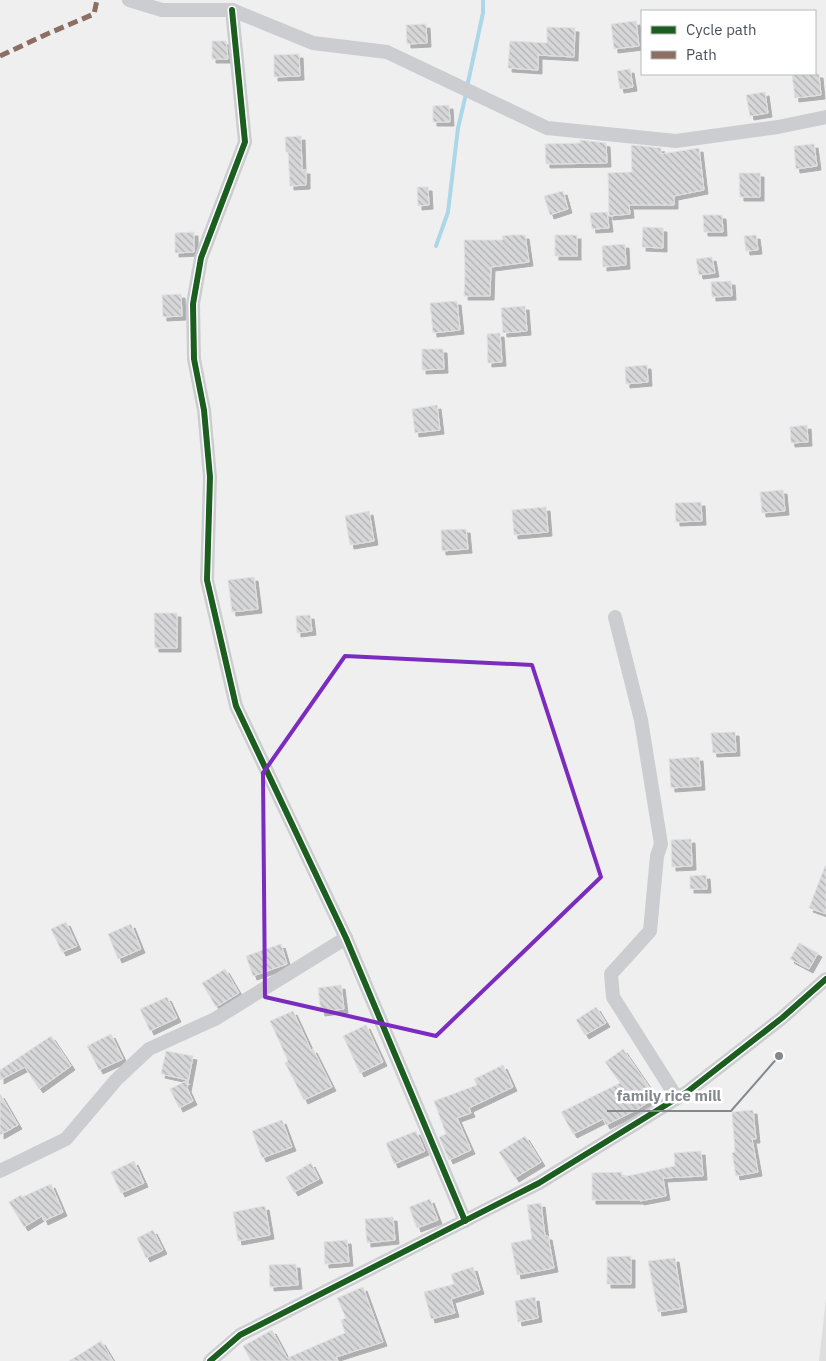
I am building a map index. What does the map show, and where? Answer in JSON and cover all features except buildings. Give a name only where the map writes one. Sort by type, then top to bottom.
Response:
[{"type":"street","points":[[129,0],[162,10],[232,10],[313,43],[387,52],[547,128],[676,141],[778,127],[826,117]]},
{"type":"street","points":[[232,10],[245,142],[201,258],[193,304],[194,359],[204,410],[210,477],[208,580],[236,706],[346,938],[465,1221]]},
{"type":"street","points":[[615,617],[641,720],[661,844],[657,856],[650,931],[611,974],[613,997],[677,1098]]},
{"type":"street","points":[[0,1170],[66,1139],[116,1080],[149,1049],[215,1019],[346,938]]},
{"type":"street","points":[[210,1361],[240,1335],[546,1179],[687,1092],[782,1018],[826,979]]},
{"type":"highlighted area","points":[[345,656],[532,665],[601,877],[436,1036],[265,997],[263,773]]},
{"type":"shaded area","points":[[826,1298],[826,1361],[819,1361]]},
{"type":"waterway","points":[[467,87],[483,13],[483,0]]},
{"type":"waterway","points":[[436,246],[448,212],[458,128],[466,94]]},
{"type":"marked path","points":[[0,56],[94,14],[97,0]]},
{"type":"cycle path","points":[[232,10],[245,142],[201,258],[193,304],[194,359],[204,410],[210,477],[207,580],[236,706],[346,938],[465,1221]]},
{"type":"cycle path","points":[[210,1361],[240,1335],[539,1183],[687,1092],[782,1018],[826,979]]},
{"type":"place","name":"family rice mill","points":[[779,1056]]}]
